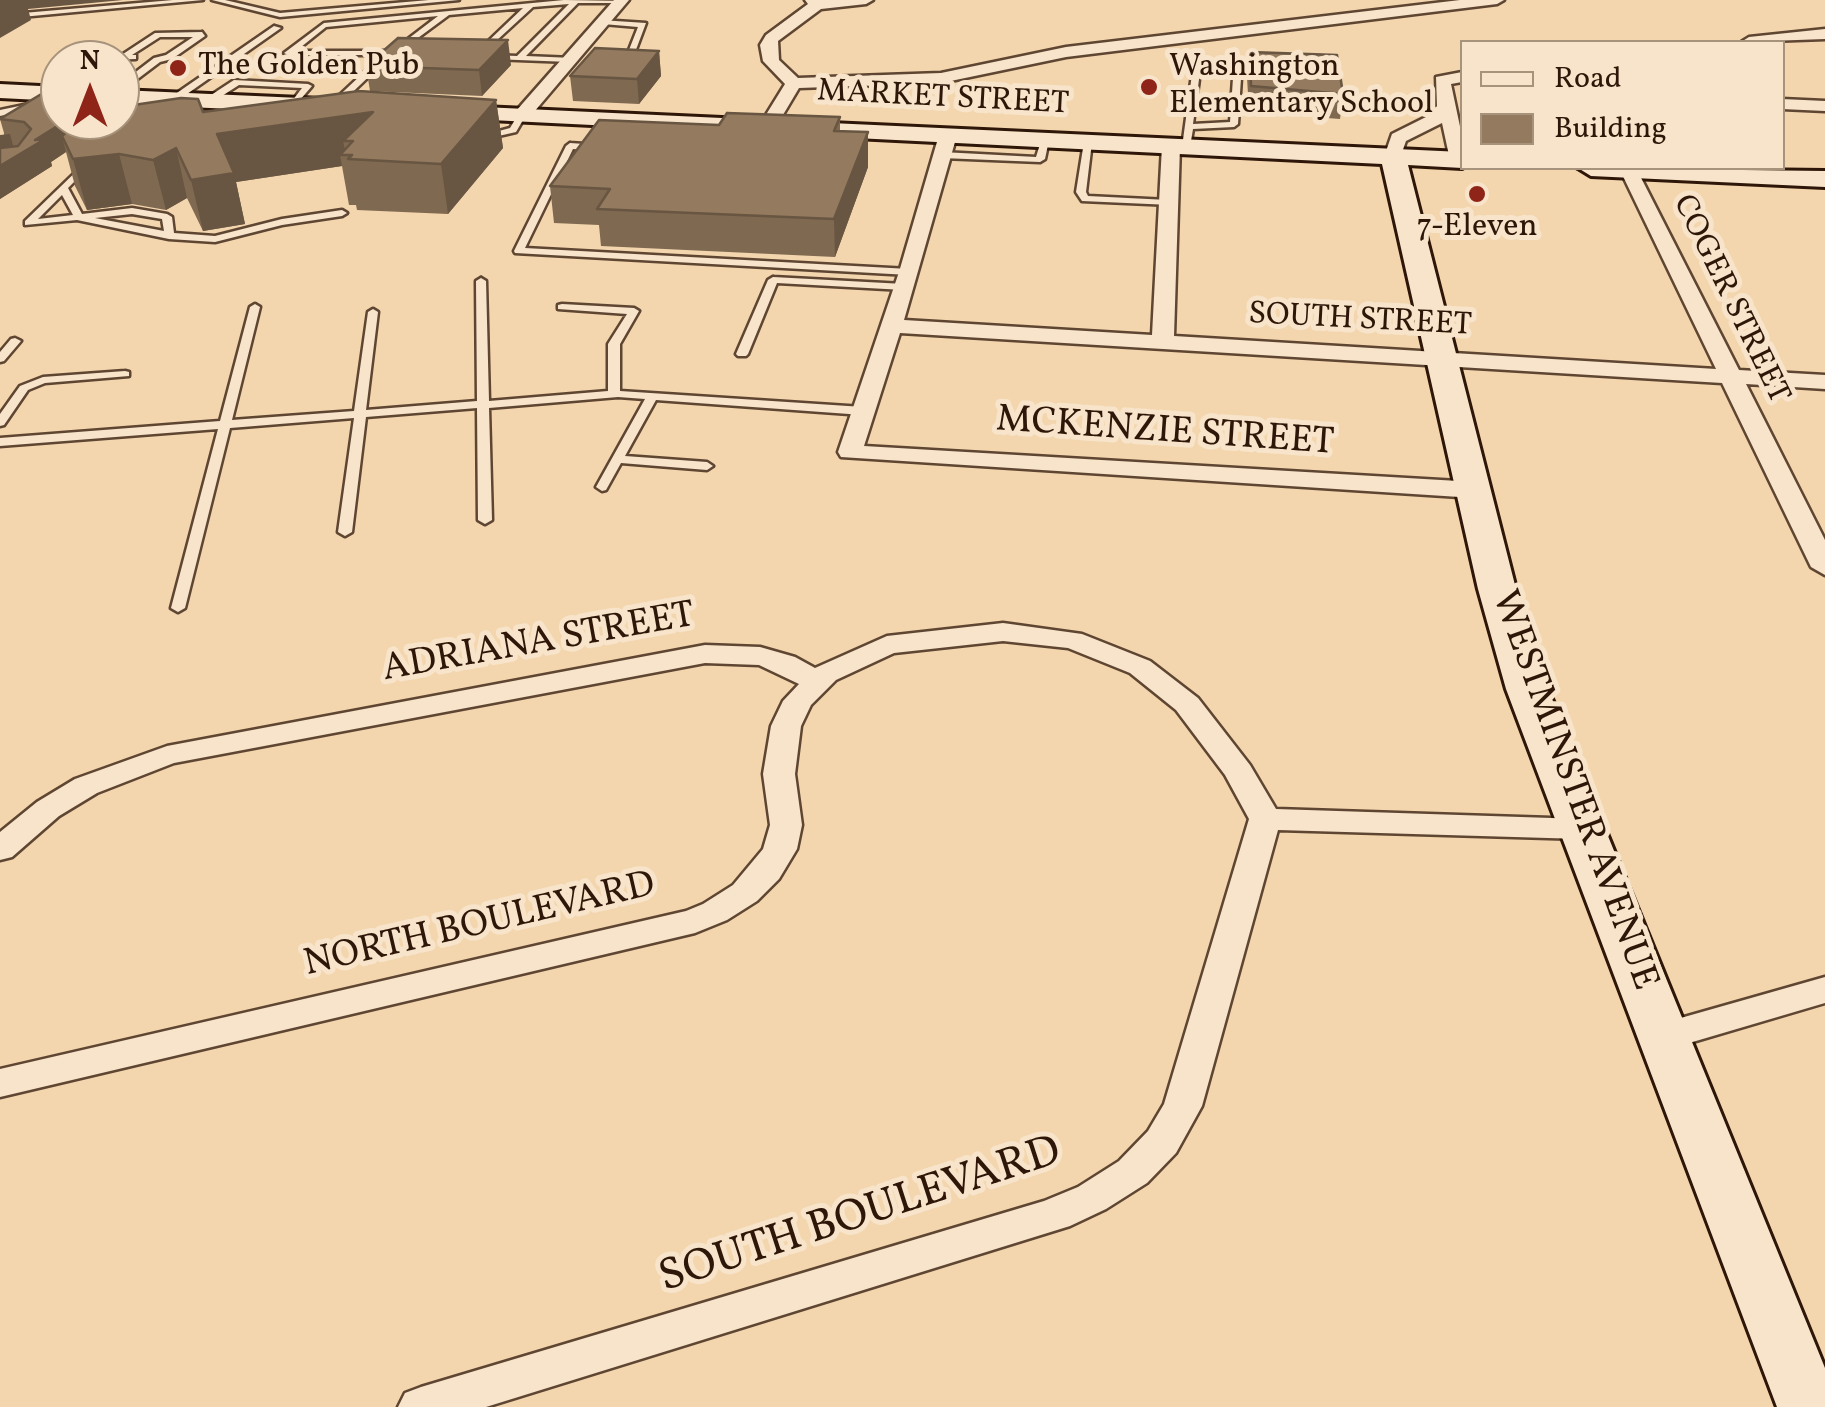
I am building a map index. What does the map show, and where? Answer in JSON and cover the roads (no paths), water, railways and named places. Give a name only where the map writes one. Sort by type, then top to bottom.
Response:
[{"type":"main road","points":[[0,91],[40,92]]},
{"type":"main road","points":[[145,102],[300,95],[332,106],[370,108]]},
{"type":"main road","name":"MARKET STREET","points":[[408,110],[716,131],[768,126],[945,145],[1182,140],[1460,160]]},
{"type":"main road","name":"WESTMINSTER AVENUE","points":[[1394,157],[1497,589],[1527,689],[1809,1407]]},
{"type":"main road","points":[[1629,170],[1825,179]]},
{"type":"street","points":[[522,116],[573,62],[622,0]]},
{"type":"street","points":[[866,0],[814,2],[772,38],[768,45],[771,61],[794,83],[940,78],[1066,52],[1498,0]]},
{"type":"street","points":[[1338,0],[1370,18]]},
{"type":"street","points":[[1785,42],[1820,42]]},
{"type":"street","points":[[1460,77],[1442,80],[1451,95],[1460,154]]},
{"type":"street","points":[[768,126],[794,83]]},
{"type":"street","points":[[1394,157],[1393,145],[1398,138],[1436,119],[1451,95]]},
{"type":"street","points":[[0,124],[40,101]]},
{"type":"street","points":[[1785,104],[1825,106]]},
{"type":"street","points":[[1164,342],[1168,204],[1182,140]]},
{"type":"street","points":[[864,411],[945,145]]},
{"type":"street","name":"COGER STREET","points":[[1629,170],[1825,567]]},
{"type":"street","name":"SOUTH STREET","points":[[892,326],[1825,382]]},
{"type":"street","name":"MCKENZIE STREET","points":[[864,411],[850,452],[1475,490]]},
{"type":"street","points":[[817,682],[854,658],[887,645],[924,638],[1003,632],[1072,640],[1140,668],[1187,704],[1239,772],[1265,820],[1582,829]]},
{"type":"street","name":"ADRIANA STREET","points":[[0,849],[48,809],[86,786],[168,756],[704,654],[760,656],[785,663],[817,682]]},
{"type":"street","name":"NORTH BOULEVARD","points":[[0,1083],[694,920],[714,912],[745,893],[767,871],[780,848],[786,826],[779,774],[786,726],[798,701],[817,682]]},
{"type":"street","name":"SOUTH BOULEVARD","points":[[421,1407],[1056,1214],[1092,1198],[1133,1172],[1162,1142],[1184,1106],[1265,820]]},
{"type":"street","points":[[1662,1037],[1825,990]]},
{"type":"lane","points":[[0,17],[199,0]]},
{"type":"lane","points":[[216,0],[250,4],[280,14],[455,0]]},
{"type":"lane","points":[[409,54],[288,53],[324,25],[622,0]]},
{"type":"lane","points":[[520,58],[576,1]]},
{"type":"lane","points":[[531,5],[478,56],[573,62]]},
{"type":"lane","points":[[332,106],[348,87],[447,13]]},
{"type":"lane","points":[[603,22],[643,25],[644,30],[628,61],[610,65]]},
{"type":"lane","points":[[145,102],[276,28]]},
{"type":"lane","points":[[140,46],[158,35],[202,34],[170,57],[140,58]]},
{"type":"lane","points":[[140,73],[157,60]]},
{"type":"lane","points":[[1196,69],[1234,70],[1234,124],[1182,140],[1196,69]]},
{"type":"lane","points":[[208,101],[238,82],[300,95]]},
{"type":"lane","points":[[0,113],[29,107]]},
{"type":"lane","points":[[472,136],[514,130],[522,116]]},
{"type":"lane","points":[[1088,142],[1081,192],[1084,200],[1168,204]]},
{"type":"lane","points":[[607,148],[570,146],[519,251],[907,279]]},
{"type":"lane","points":[[94,157],[28,224],[132,210],[167,217],[168,236]]},
{"type":"lane","points":[[63,188],[80,218],[168,236],[215,239],[342,213]]},
{"type":"lane","points":[[742,354],[773,280],[907,279]]},
{"type":"lane","points":[[481,281],[480,405],[486,520]]},
{"type":"lane","points":[[178,608],[255,307]]},
{"type":"lane","points":[[562,307],[634,311],[614,344],[614,395]]},
{"type":"lane","points":[[346,532],[373,312]]},
{"type":"lane","points":[[0,359],[15,341]]},
{"type":"lane","points":[[0,422],[24,388],[42,380],[125,374]]},
{"type":"lane","points":[[0,442],[614,395],[864,411]]},
{"type":"lane","points":[[602,487],[652,397]]},
{"type":"lane","points":[[617,458],[707,466]]},
{"type":"place","name":"The Golden Pub","points":[[178,68]]},
{"type":"place","name":"Washington Elementary School","points":[[1149,87]]},
{"type":"place","name":"7-Eleven","points":[[1477,194]]}]
